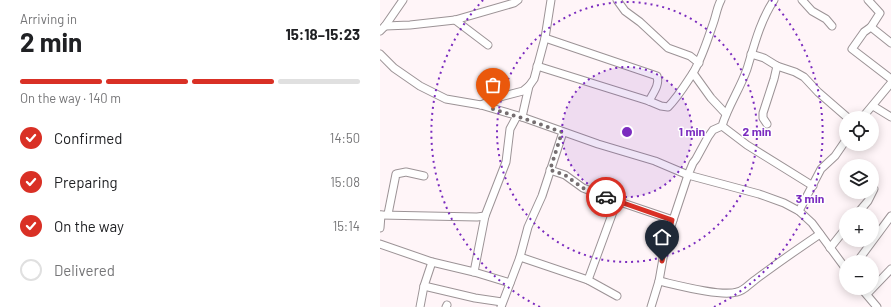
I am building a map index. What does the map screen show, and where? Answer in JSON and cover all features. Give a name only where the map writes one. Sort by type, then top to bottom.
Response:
[{"type":"street","points":[[383,28],[403,0]]},
{"type":"street","points":[[383,28],[455,20],[514,3],[518,0]]},
{"type":"street","points":[[481,105],[500,97],[523,91],[534,79],[545,38],[551,0]]},
{"type":"street","points":[[617,0],[625,11],[650,30],[668,48],[690,56],[699,62]]},
{"type":"street","points":[[537,66],[668,107],[675,100],[679,92],[693,74],[704,50],[722,0]]},
{"type":"street","points":[[651,307],[659,281],[665,247],[672,220],[688,175],[708,137],[713,130],[722,126],[746,70],[765,15],[774,0]]},
{"type":"street","points":[[802,0],[812,11],[826,19],[832,26]]},
{"type":"street","points":[[868,0],[880,13],[871,27],[864,32],[852,49],[891,79]]},
{"type":"street","points":[[455,20],[488,45]]},
{"type":"street","points":[[871,27],[891,43]]},
{"type":"street","points":[[545,38],[657,76],[657,86],[649,100]]},
{"type":"street","points":[[690,56],[704,50]]},
{"type":"street","points":[[380,54],[394,68],[420,86],[446,99],[481,105],[655,161],[688,175],[759,194],[784,203],[799,211],[812,223],[839,260]]},
{"type":"street","points":[[751,54],[764,58],[777,66],[795,72],[804,77],[818,92],[840,111]]},
{"type":"street","points":[[767,124],[763,118],[763,113],[777,66]]},
{"type":"street","points":[[693,74],[711,98],[726,114]]},
{"type":"street","points":[[868,111],[891,83]]},
{"type":"street","points":[[474,272],[485,216],[506,162],[510,129],[519,117],[529,86]]},
{"type":"street","points":[[873,106],[891,117]]},
{"type":"street","points":[[722,126],[753,149],[813,186]]},
{"type":"street","points":[[424,286],[501,305],[520,257],[528,227],[542,196],[562,132]]},
{"type":"street","points":[[799,211],[821,169],[839,149]]},
{"type":"street","points":[[550,170],[565,175],[583,188],[672,220]]},
{"type":"street","points":[[380,228],[396,174],[406,172],[424,176]]},
{"type":"street","points":[[862,207],[869,199]]},
{"type":"street","points":[[588,280],[617,201]]},
{"type":"street","points":[[383,215],[485,216]]},
{"type":"street","points":[[862,255],[891,216]]},
{"type":"street","points":[[659,281],[718,292],[729,293],[741,291],[753,280],[820,234]]},
{"type":"street","points":[[830,248],[839,237]]},
{"type":"street","points":[[380,244],[432,262],[474,272],[510,283]]},
{"type":"street","points":[[520,257],[588,280],[617,296]]},
{"type":"street","points":[[420,307],[424,286],[432,262]]},
{"type":"street","points":[[879,282],[891,269]]},
{"type":"street","points":[[868,295],[877,307]]},
{"type":"way so far","points":[[493,109],[562,132],[550,170],[565,175],[583,188],[606,197]]},
{"type":"route","points":[[606,197],[654,212],[672,220],[662,261]]}]
